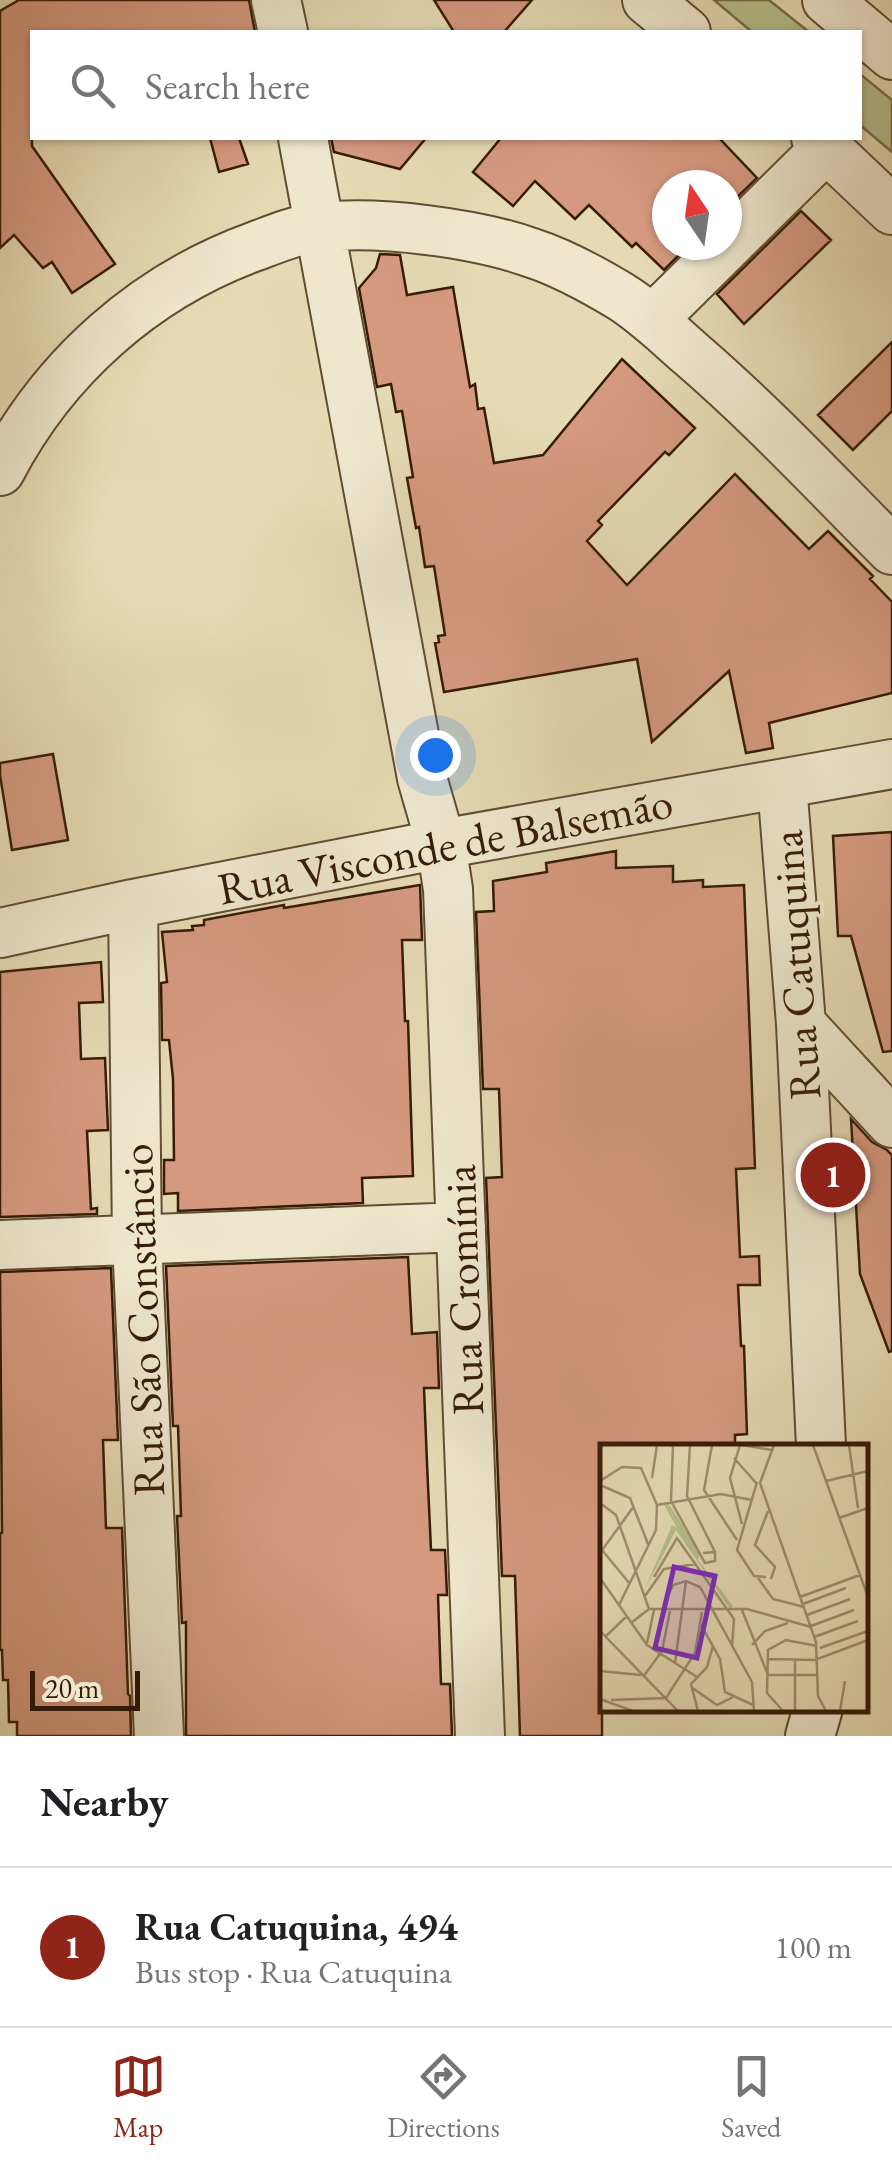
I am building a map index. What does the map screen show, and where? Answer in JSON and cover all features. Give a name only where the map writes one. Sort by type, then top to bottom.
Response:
[{"type":"street","points":[[276,0],[282,30]]},
{"type":"street","points":[[647,0],[684,30]]},
{"type":"street","points":[[827,0],[892,55]]},
{"type":"street","name":"Rua Cromínia","points":[[302,140],[422,778],[441,844],[448,888],[480,1736]]},
{"type":"street","points":[[652,320],[822,142],[892,210]]},
{"type":"street","points":[[0,471],[45,399],[78,361],[126,318],[175,283],[236,253],[320,227],[415,229],[532,252],[622,298],[732,390],[892,550]]},
{"type":"street","name":"Rua Visconde de Balsemão","points":[[0,933],[441,844],[892,764]]},
{"type":"street","name":"Rua Catuquina","points":[[782,784],[801,1024],[821,1444]]},
{"type":"street","name":"Rua São Constâncio","points":[[134,904],[136,1240],[159,1736]]},
{"type":"street","points":[[801,1024],[892,1124]]},
{"type":"street","points":[[0,1245],[461,1227]]},
{"type":"street","points":[[810,1736],[817,1711]]},
{"type":"green space","points":[[714,0],[769,0],[806,30],[750,30]]},
{"type":"green space","points":[[862,76],[892,100],[892,152],[862,127]]},
{"type":"building","points":[[19,0],[249,0],[255,30],[30,30],[32,146],[115,264],[72,293],[52,262],[43,268],[14,235],[0,248],[0,11]]},
{"type":"building","points":[[434,0],[532,0],[506,30],[453,30]]},
{"type":"building","points":[[211,140],[240,140],[248,164],[219,172]]},
{"type":"building","points":[[331,140],[424,140],[400,169],[334,152]]},
{"type":"building","points":[[499,140],[721,140],[757,178],[742,192],[742,170],[652,170],[652,258],[636,243],[632,247],[589,205],[575,219],[535,181],[513,206],[473,172]]},
{"type":"building","points":[[801,211],[831,240],[744,324],[717,294]]},
{"type":"building","points":[[380,254],[400,255],[407,295],[453,287],[470,387],[475,384],[478,409],[484,408],[494,463],[543,455],[622,359],[695,428],[669,455],[665,452],[598,521],[602,525],[587,541],[627,585],[735,474],[809,549],[828,531],[873,576],[870,579],[892,602],[892,693],[769,723],[773,748],[746,753],[729,671],[652,742],[637,659],[444,692],[435,643],[439,642],[438,636],[445,635],[434,566],[425,567],[419,527],[416,528],[407,478],[413,477],[402,411],[396,412],[391,384],[377,387],[359,288],[376,268]]},
{"type":"building","points":[[654,260],[674,260],[664,270]]},
{"type":"building","points":[[892,342],[892,411],[853,450],[818,415]]},
{"type":"building","points":[[53,754],[68,840],[12,850],[0,763]]},
{"type":"building","points":[[892,832],[892,1051],[883,1052],[851,936],[838,936],[833,836]]},
{"type":"building","points":[[616,851],[616,868],[673,866],[673,882],[703,880],[703,887],[744,885],[755,1168],[736,1169],[740,1257],[759,1256],[760,1285],[738,1285],[747,1434],[735,1435],[735,1444],[600,1444],[602,1736],[520,1736],[515,1576],[502,1576],[486,1178],[502,1177],[499,1089],[483,1089],[476,912],[494,911],[493,881],[547,872],[546,863]]},
{"type":"building","points":[[420,885],[422,940],[402,940],[413,1176],[362,1178],[363,1203],[178,1211],[178,1193],[164,1194],[164,1160],[174,1160],[173,1079],[169,1040],[162,1040],[161,983],[167,982],[162,932],[193,930],[192,926],[204,925],[204,920],[284,905]]},
{"type":"building","points":[[101,962],[103,1002],[79,1003],[81,1059],[105,1058],[108,1130],[87,1131],[91,1209],[97,1208],[97,1214],[0,1217],[0,972]]},
{"type":"building","points":[[851,1119],[872,1142],[892,1155],[889,1352],[860,1274]]},
{"type":"building","points":[[408,1257],[412,1334],[437,1332],[439,1388],[424,1388],[431,1550],[445,1550],[447,1595],[438,1595],[441,1684],[450,1684],[452,1736],[186,1736],[186,1622],[182,1623],[177,1516],[181,1516],[178,1426],[173,1426],[166,1266]]},
{"type":"building","points":[[111,1268],[118,1440],[103,1440],[106,1528],[122,1528],[131,1736],[17,1736],[17,1722],[9,1722],[8,1680],[3,1680],[0,1650],[0,1272]]},
{"type":"place","name":"Rua Catuquina, 494","points":[[833,1175]]}]
